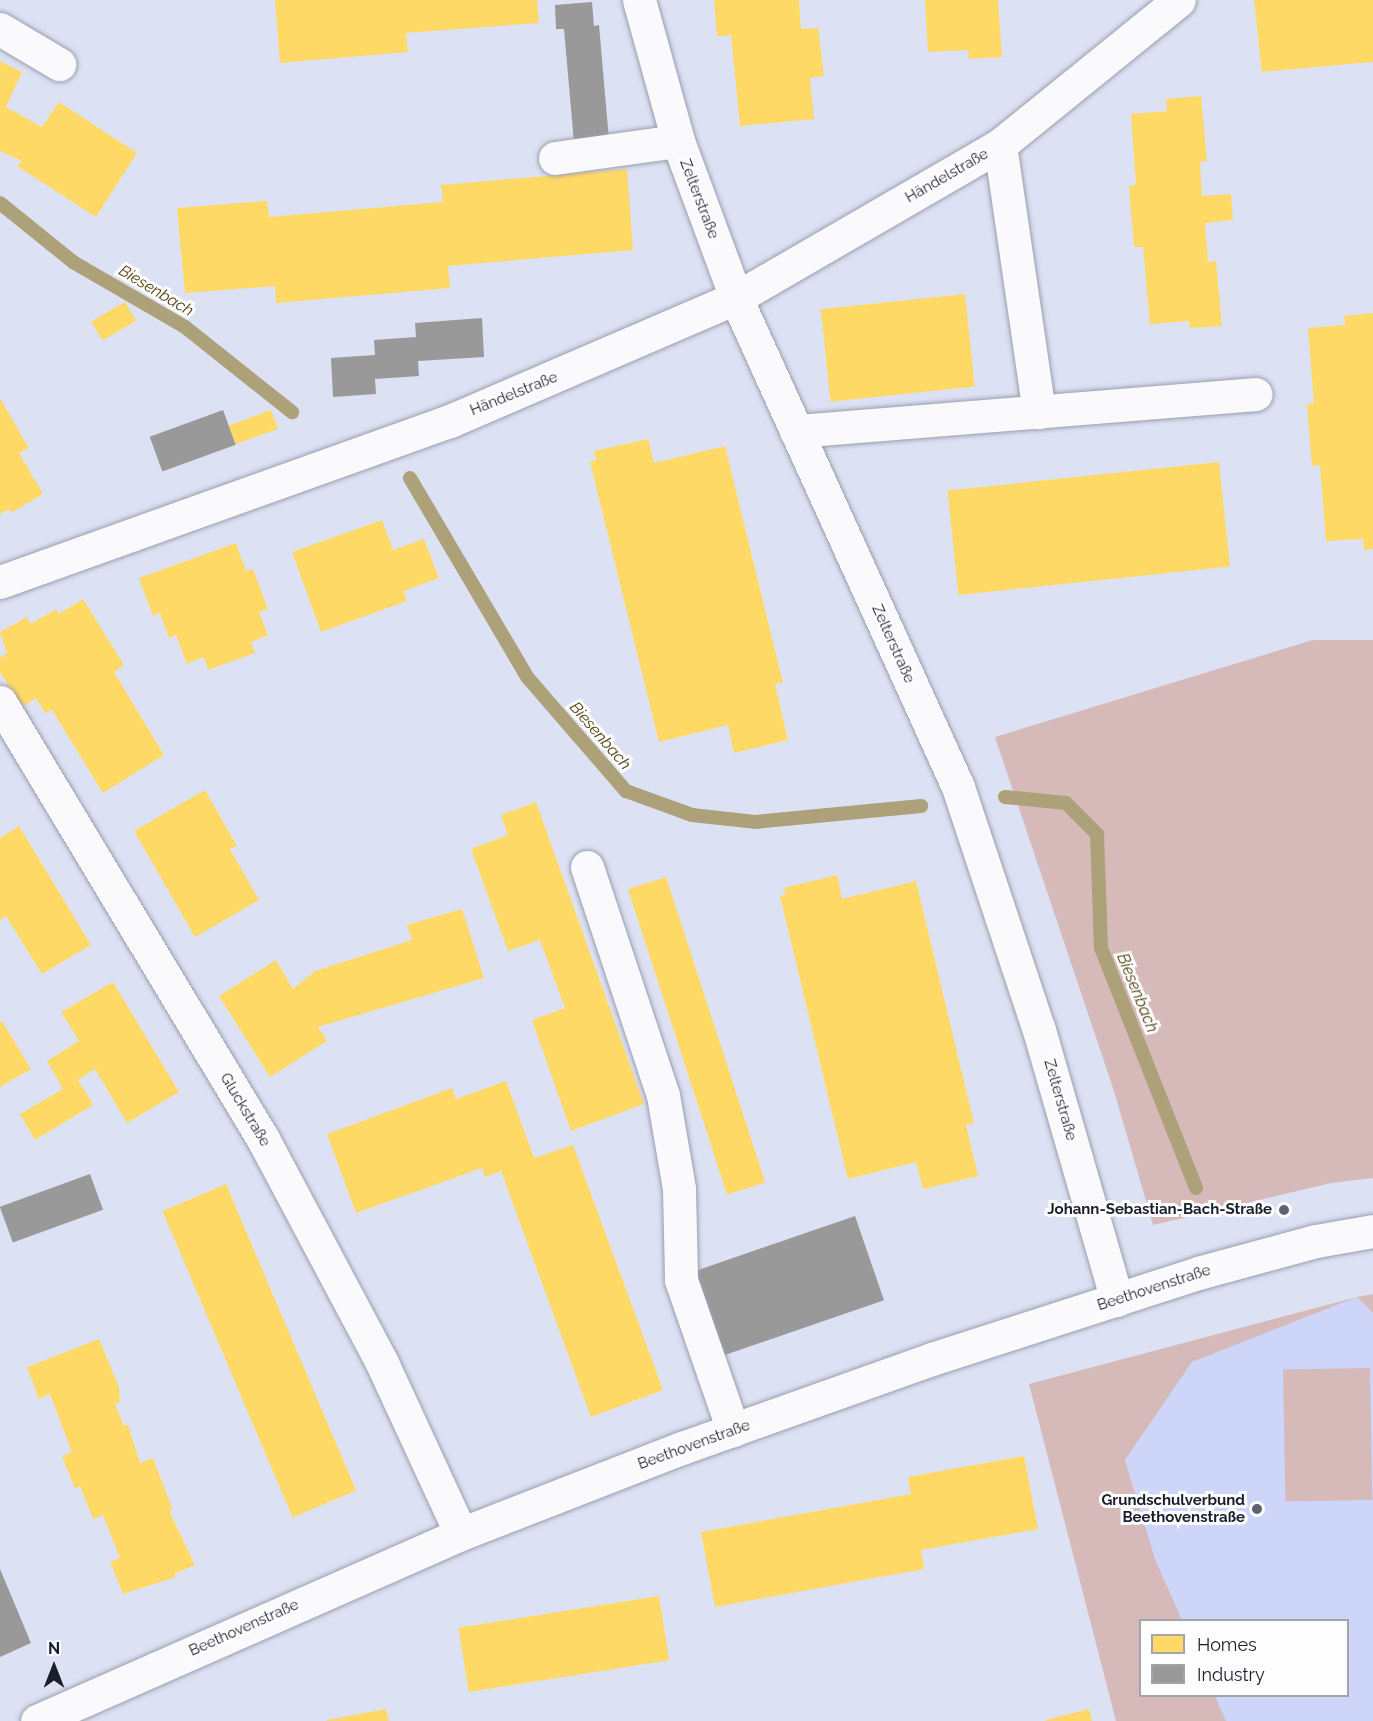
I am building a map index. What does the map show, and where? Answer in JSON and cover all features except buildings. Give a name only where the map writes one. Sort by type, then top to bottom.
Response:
[{"type":"street","name":"Zelterstraße","points":[[639,0],[678,141],[736,298],[958,787],[1039,1030],[1117,1300]]},
{"type":"street","name":"Händelstraße","points":[[0,582],[450,421],[736,298],[1000,145],[1179,0]]},
{"type":"street","points":[[0,29],[59,64]]},
{"type":"street","points":[[555,158],[678,141]]},
{"type":"street","name":"Händelstraße","points":[[1000,145],[1039,412]]},
{"type":"street","points":[[796,431],[1256,394]]},
{"type":"street","name":"Gluckstraße","points":[[0,702],[263,1139],[382,1363],[461,1534]]},
{"type":"street","points":[[587,867],[663,1095],[679,1189],[681,1280],[733,1430]]},
{"type":"street","name":"Beethovenstraße","points":[[37,1721],[87,1711],[461,1534],[733,1430],[932,1359],[1198,1273],[1316,1241],[1373,1231]]},
{"type":"shaded area","points":[[1313,640],[1373,640],[1373,1178],[1331,1183],[1153,1225],[1114,1091],[995,737]]},
{"type":"shaded area","points":[[1373,1294],[1373,1313],[1357,1297]]},
{"type":"shaded area","name":"Grundschulverbund Beethovenstraße","points":[[1357,1297],[1373,1313],[1373,1721],[1226,1721],[1215,1697],[1349,1697],[1349,1619],[1182,1619],[1155,1559],[1125,1460],[1192,1362]]},
{"type":"shaded area","points":[[1357,1297],[1192,1362],[1125,1460],[1155,1559],[1182,1619],[1139,1619],[1139,1697],[1215,1697],[1226,1721],[1116,1721],[1029,1384]]},
{"type":"shaded area","points":[[1370,1368],[1372,1500],[1285,1501],[1283,1370]]},
{"type":"waterway","name":"Biesenbach","points":[[0,203],[73,262],[185,327],[292,412]]},
{"type":"waterway","name":"Biesenbach","points":[[410,478],[528,678],[626,791],[692,815],[755,822],[921,806]]},
{"type":"waterway","name":"Biesenbach","points":[[1005,797],[1066,803],[1097,834],[1101,948],[1196,1188]]},
{"type":"place","name":"Johann-Sebastian-Bach-Straße","points":[[1284,1210]]},
{"type":"place","name":"Grundschulverbund Beethovenstraße","points":[[1257,1509]]}]
